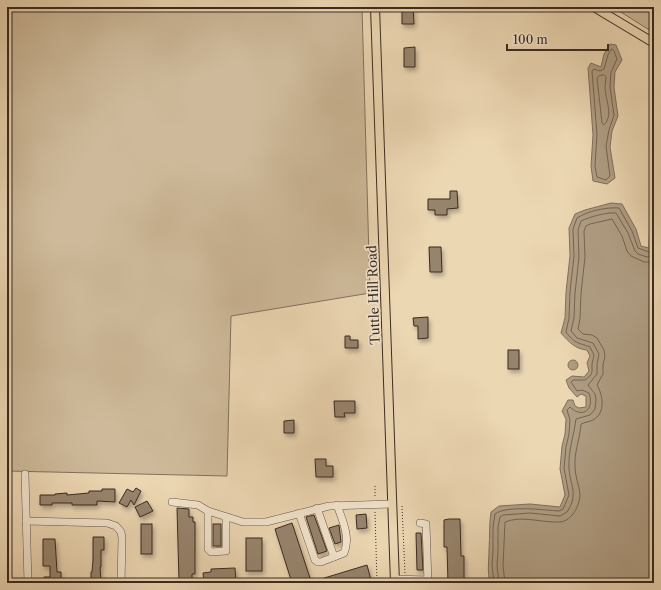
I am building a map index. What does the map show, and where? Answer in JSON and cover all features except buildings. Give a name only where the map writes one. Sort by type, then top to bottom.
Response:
[{"type":"main road","name":"Tuttle Hill Road","points":[[375,7],[394,581]]},
{"type":"main road","points":[[594,7],[654,43]]},
{"type":"street","points":[[25,474],[28,583]]},
{"type":"street","points":[[172,502],[198,505],[208,511],[243,522],[266,522],[317,508],[337,505],[391,504]]},
{"type":"street","points":[[299,513],[315,560],[321,562],[344,552],[347,542],[337,505]]},
{"type":"street","points":[[317,508],[334,557]]},
{"type":"street","points":[[208,511],[208,549],[211,552],[226,551],[226,517]]},
{"type":"street","points":[[26,521],[107,523],[116,526],[121,532],[122,538],[121,583]]},
{"type":"street","points":[[394,581],[405,579],[428,581],[426,524],[420,523]]},
{"type":"path","points":[[375,486],[377,583]]},
{"type":"path","points":[[402,506],[405,579]]},
{"type":"shaded area","points":[[7,7],[362,7],[370,293],[231,316],[227,476],[7,471]]},
{"type":"shaded area","points":[[613,7],[654,7],[654,33]]},
{"type":"water","points":[[610,44],[616,45],[622,60],[615,72],[614,87],[618,116],[612,131],[610,147],[615,178],[607,184],[593,181],[591,166],[593,135],[588,68],[591,63],[601,67],[604,54]]},
{"type":"water","points":[[611,203],[622,204],[636,229],[641,246],[649,248],[650,214],[654,208],[654,583],[490,583],[488,566],[491,512],[499,506],[530,504],[560,507],[565,495],[560,469],[566,419],[562,411],[568,400],[573,400],[575,406],[579,408],[586,407],[586,396],[581,394],[577,397],[569,388],[566,380],[572,376],[584,377],[589,371],[587,363],[590,356],[587,350],[576,347],[561,333],[565,318],[570,256],[569,228],[575,214]]},
{"type":"water","points":[[571,360],[575,360],[577,361],[577,369],[571,370],[568,367],[568,363]]}]
